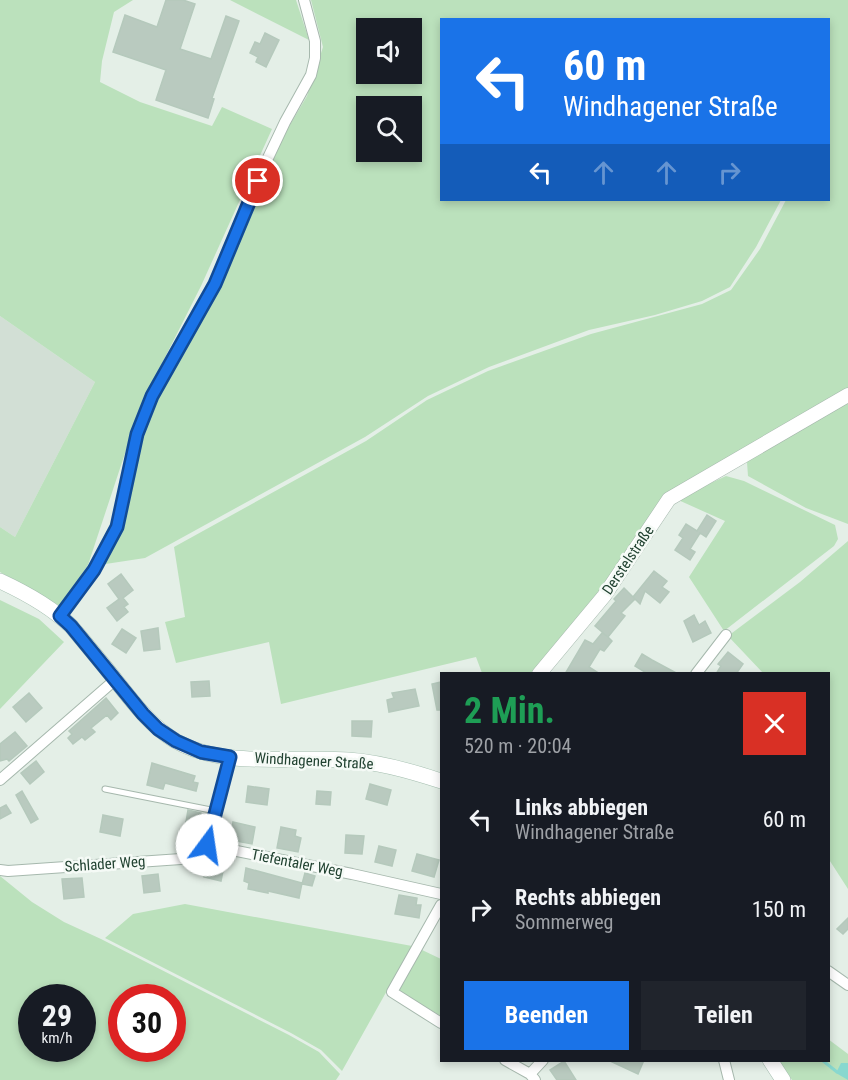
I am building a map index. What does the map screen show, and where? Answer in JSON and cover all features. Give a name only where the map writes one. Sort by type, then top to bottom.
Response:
[{"type":"main road","name":"Windhagener Straße","points":[[0,581],[28,594],[60,616],[143,714],[158,729],[176,741],[201,752],[230,757],[348,760],[403,769],[440,781]]},
{"type":"main road","points":[[771,1062],[783,1080]]},
{"type":"street","points":[[60,616],[94,570],[117,527],[137,434],[152,396],[215,284],[267,160],[308,82],[315,58],[315,41],[304,0]]},
{"type":"street","name":"Derstelstraße","points":[[541,672],[604,596],[669,499],[848,395]]},
{"type":"street","points":[[698,672],[726,635]]},
{"type":"street","points":[[0,780],[116,680]]},
{"type":"street","points":[[207,845],[230,757]]},
{"type":"street","name":"Schlader Weg","points":[[0,870],[181,859],[193,855],[207,845]]},
{"type":"street","name":"Tiefentaler Weg","points":[[207,845],[440,894]]},
{"type":"street","points":[[440,907],[392,992],[440,1022]]},
{"type":"street","points":[[830,972],[848,985]]},
{"type":"street","points":[[509,1062],[532,1077],[542,1062]]},
{"type":"street","points":[[724,1062],[729,1080]]},
{"type":"lane","points":[[105,789],[216,811]]},
{"type":"shaded area","points":[[0,316],[95,382],[15,537],[0,527]]},
{"type":"green space","points":[[0,0],[133,0],[114,12],[102,61],[100,82],[140,102],[212,126],[222,107],[272,129],[201,286],[141,405],[88,565],[60,606],[0,572],[0,527],[15,537],[95,382],[0,316]]},
{"type":"green space","points":[[230,0],[296,0],[309,40]]},
{"type":"green space","points":[[311,0],[848,0],[848,389],[666,495],[591,603],[532,672],[482,672],[476,657],[281,704],[269,642],[176,663],[165,622],[185,617],[174,547],[366,441],[427,400],[488,371],[591,334],[702,304],[731,290],[760,249],[785,201],[830,201],[830,18],[440,18],[440,201],[780,201],[756,247],[730,287],[702,301],[655,315],[589,330],[489,367],[428,396],[365,437],[145,558],[99,565],[147,417],[268,162],[307,96],[323,47]]},
{"type":"green space","points":[[848,402],[848,524],[806,508],[748,476],[747,462],[769,446]]},
{"type":"green space","points":[[726,476],[744,481],[835,525],[838,539],[834,546],[724,631],[689,577],[725,521],[676,499]]},
{"type":"green space","points":[[848,541],[848,889],[830,861],[830,672],[762,672],[728,636],[800,582]]},
{"type":"green space","points":[[0,600],[39,619],[64,642],[0,709]]},
{"type":"green space","points":[[0,876],[32,902],[64,922],[101,939],[319,1052],[340,1074],[336,1080],[0,1080]]},
{"type":"green space","points":[[185,904],[412,946],[342,1071],[321,1050],[291,1033],[105,938],[133,914]]},
{"type":"green space","points":[[420,949],[440,959],[440,1015],[398,991]]},
{"type":"green space","points":[[830,1040],[848,1054],[848,1080],[792,1080],[779,1062],[830,1062]]},
{"type":"water","points":[[841,1063],[848,1063],[848,1080],[836,1073]]},
{"type":"building","points":[[166,0],[183,0],[195,4],[180,49],[211,59],[226,16],[239,21],[212,98],[214,99],[208,118],[156,100],[166,70],[113,52],[125,15],[157,27]]},
{"type":"building","points":[[265,33],[279,40],[266,67],[256,62],[258,57],[250,53],[255,42],[260,44]]},
{"type":"building","points":[[707,515],[716,521],[706,537],[700,533],[690,549],[695,552],[690,560],[675,550],[683,538],[679,535],[686,524],[697,531]]},
{"type":"building","points":[[654,571],[667,581],[662,587],[669,592],[660,603],[645,591],[640,604],[633,597]]},
{"type":"building","points":[[121,574],[133,590],[123,598],[128,604],[124,607],[128,612],[117,621],[107,608],[119,599],[108,584]]},
{"type":"building","points":[[624,588],[635,599],[621,613],[625,616],[608,637],[595,626]]},
{"type":"building","points":[[694,615],[699,625],[705,621],[711,633],[693,642],[684,621]]},
{"type":"building","points":[[158,628],[160,649],[144,651],[141,631]]},
{"type":"building","points":[[122,629],[136,638],[126,653],[112,644]]},
{"type":"building","points":[[602,633],[612,641],[604,651],[600,649],[589,667],[597,672],[566,672],[585,640],[593,644]]},
{"type":"building","points":[[728,652],[743,664],[737,672],[717,672],[721,666],[718,664]]},
{"type":"building","points":[[642,654],[674,672],[645,672],[635,666]]},
{"type":"building","points":[[209,681],[210,696],[192,697],[191,682]]},
{"type":"building","points":[[440,682],[440,710],[437,710],[432,684]]},
{"type":"building","points":[[415,689],[419,706],[389,712],[387,700],[394,698],[392,693]]},
{"type":"building","points":[[29,693],[42,708],[26,722],[13,707]]},
{"type":"building","points":[[106,698],[118,713],[111,720],[107,715],[91,728],[95,732],[85,740],[82,737],[73,744],[68,738],[72,734],[69,731]]},
{"type":"building","points":[[352,721],[372,721],[371,737],[352,736]]},
{"type":"building","points":[[15,732],[27,746],[9,761],[7,759],[0,761],[0,744]]},
{"type":"building","points":[[36,761],[44,772],[30,784],[21,773]]},
{"type":"building","points":[[152,763],[195,776],[193,782],[198,783],[196,791],[165,783],[163,789],[147,785]]},
{"type":"building","points":[[370,784],[391,790],[387,805],[366,799]]},
{"type":"building","points":[[248,786],[269,789],[267,805],[246,802]]},
{"type":"building","points":[[22,791],[38,819],[31,823],[16,795]]},
{"type":"building","points":[[317,791],[331,792],[330,805],[316,804]]},
{"type":"building","points":[[6,805],[11,813],[0,819],[0,808]]},
{"type":"building","points":[[188,810],[201,813],[199,825],[186,822]]},
{"type":"building","points":[[103,815],[123,819],[120,836],[100,832]]},
{"type":"building","points":[[233,822],[255,827],[252,844],[230,840]]},
{"type":"building","points":[[281,827],[296,830],[295,836],[301,838],[298,852],[277,848]]},
{"type":"building","points":[[346,835],[364,836],[362,854],[345,853]]},
{"type":"building","points":[[379,846],[396,850],[392,866],[375,862]]},
{"type":"building","points":[[417,854],[439,860],[434,877],[412,871]]},
{"type":"building","points":[[208,862],[224,866],[221,881],[204,877]]},
{"type":"building","points":[[246,868],[302,883],[299,898],[248,889],[249,883],[244,881]]},
{"type":"building","points":[[305,873],[315,876],[312,886],[302,884]]},
{"type":"building","points":[[158,874],[160,891],[144,893],[142,876]]},
{"type":"building","points":[[82,878],[84,897],[64,899],[62,879]]},
{"type":"building","points":[[399,895],[417,898],[416,905],[421,905],[419,918],[395,914]]},
{"type":"building","points":[[848,918],[848,929],[843,934],[837,929]]},
{"type":"building","points":[[565,1062],[576,1080],[557,1080],[550,1070]]},
{"type":"building","points":[[612,1062],[643,1062],[638,1074]]},
{"type":"waterway","points":[[824,1062],[837,1072]]},
{"type":"route","points":[[207,845],[230,757],[201,752],[176,741],[158,729],[60,616],[94,570],[117,527],[137,434],[152,396],[215,284],[258,181]]}]
